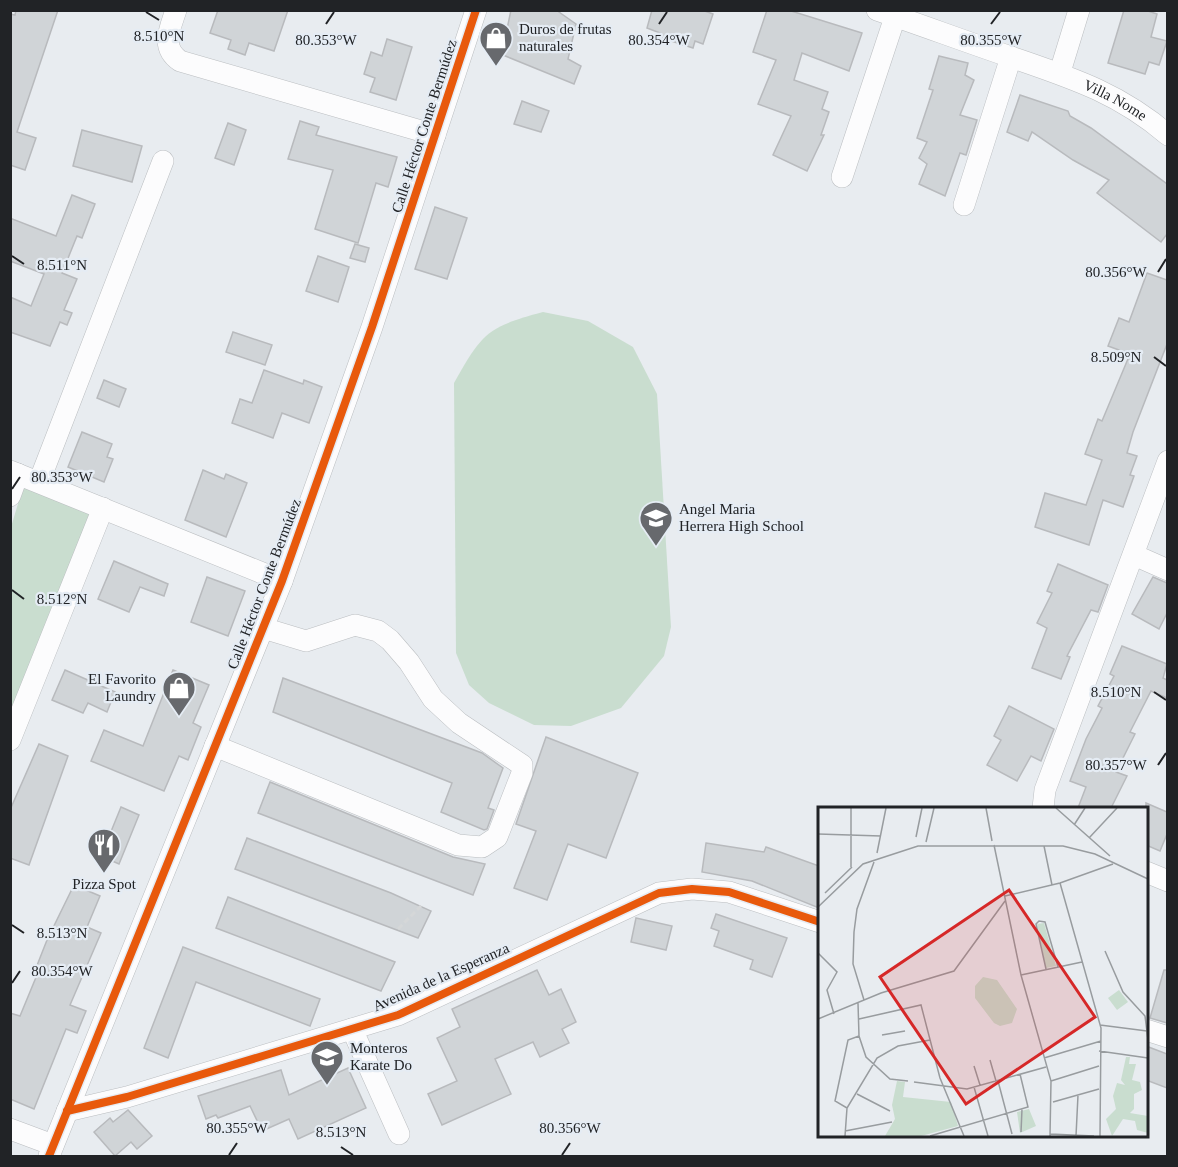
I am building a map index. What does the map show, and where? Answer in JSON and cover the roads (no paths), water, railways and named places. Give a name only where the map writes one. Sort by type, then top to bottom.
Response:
[{"type":"street","points":[[176,10],[166,41],[170,53],[180,61],[435,135]]},
{"type":"street","name":"Calle Héctor Conte Bermúdez","points":[[51,1151],[282,581],[372,327],[476,10]]},
{"type":"street","points":[[1060,72],[1079,10]]},
{"type":"street","points":[[842,177],[883,12]]},
{"type":"street","name":"Villa Nome","points":[[883,12],[1060,72],[1110,94],[1150,120],[1167,135]]},
{"type":"street","points":[[964,205],[1011,57]]},
{"type":"street","points":[[39,482],[163,161]]},
{"type":"street","points":[[1043,807],[1045,790],[1134,555],[1167,460]]},
{"type":"street","points":[[10,496],[14,473],[282,581]]},
{"type":"street","points":[[10,740],[103,508]]},
{"type":"street","points":[[1134,555],[1167,570]]},
{"type":"street","points":[[215,746],[458,845],[482,847],[497,837],[522,773],[522,765],[459,723],[433,699],[409,662],[390,640],[365,626],[344,627],[306,640],[263,628]]},
{"type":"street","points":[[1148,873],[1167,881]]},
{"type":"street","name":"Avenida de la Esperanza","points":[[67,1111],[127,1097],[398,1015],[659,893],[692,889],[729,892],[818,922]]},
{"type":"street","points":[[352,1029],[399,1134]]},
{"type":"street","points":[[1148,1031],[1167,1037]]},
{"type":"street","points":[[10,1129],[51,1151]]},
{"type":"place","name":"Duros de frutas naturales","points":[[496,67]]},
{"type":"place","name":"Angel Maria Herrera High School","points":[[656,547]]},
{"type":"place","name":"El Favorito Laundry","points":[[179,717]]},
{"type":"place","name":"Pizza Spot","points":[[104,874]]},
{"type":"place","name":"Monteros Karate Do","points":[[327,1086]]}]
